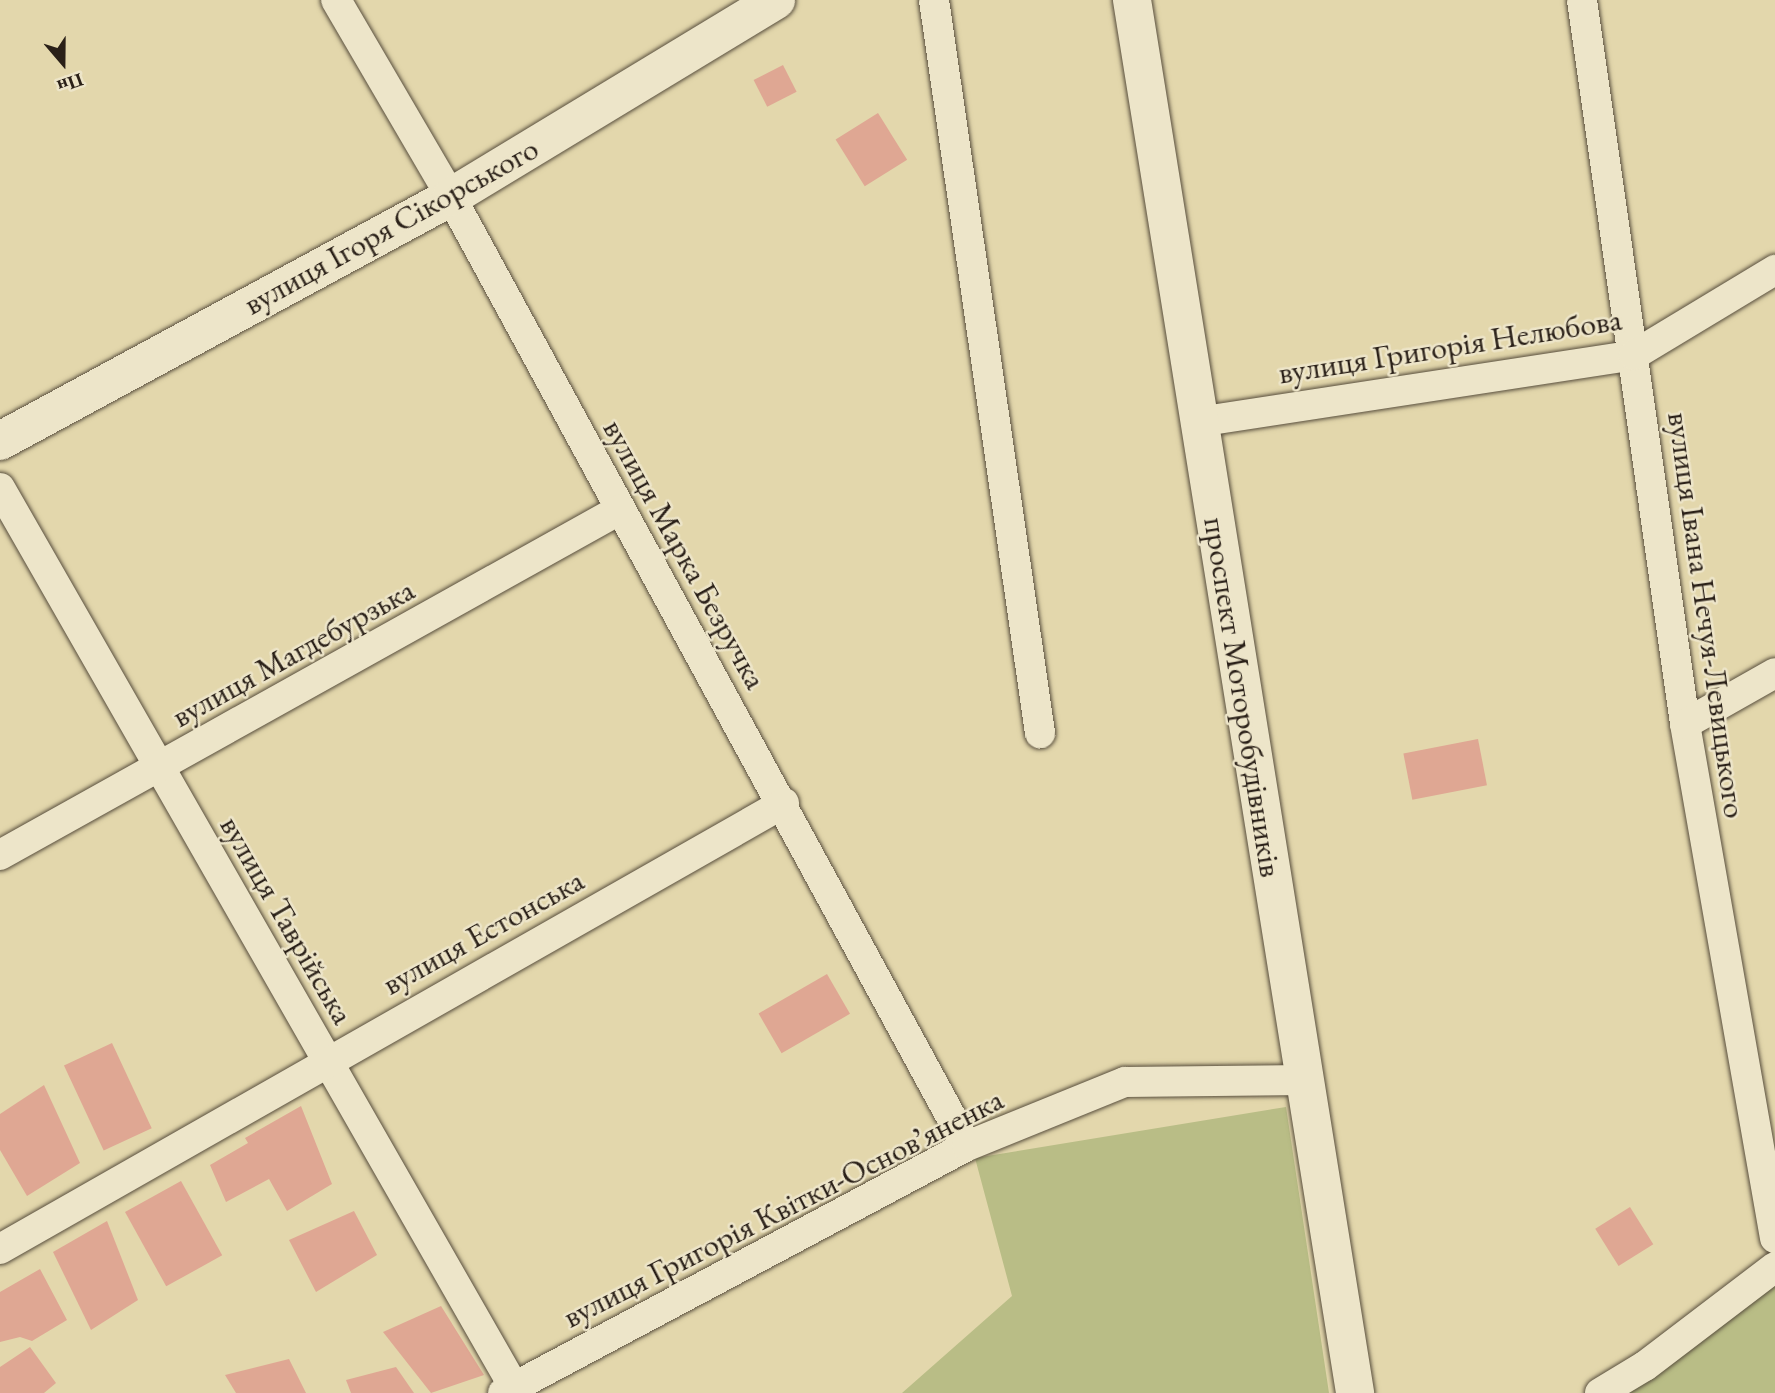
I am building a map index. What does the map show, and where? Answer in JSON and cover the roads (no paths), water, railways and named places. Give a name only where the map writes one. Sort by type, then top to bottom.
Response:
[{"type":"street","name":"вулиця Марка Безручка","points":[[336,0],[451,197],[619,510],[784,803],[967,1146]]},
{"type":"street","name":"вулиця Ігоря Сікорського","points":[[0,441],[451,197],[776,0]]},
{"type":"street","points":[[934,0],[1040,733]]},
{"type":"street","name":"проспект Моторобудівників","points":[[1132,0],[1354,1393]]},
{"type":"street","name":"вулиця Івана Нечуя-Левицького","points":[[1582,0],[1685,724],[1775,1238]]},
{"type":"street","name":"вулиця Григорія Нелюбова","points":[[1198,422],[1634,355],[1775,270]]},
{"type":"street","name":"вулиця Таврійська","points":[[0,488],[327,1060],[509,1390]]},
{"type":"street","name":"вулиця Магдебурзька","points":[[0,855],[619,510]]},
{"type":"street","points":[[1685,724],[1775,673]]},
{"type":"street","name":"вулиця Естонська","points":[[0,1250],[327,1060],[784,803]]},
{"type":"street","name":"вулиця Григорія Квітки-Основʼяненка","points":[[509,1390],[967,1146],[1125,1082],[1306,1080]]},
{"type":"street","points":[[1600,1393],[1645,1366],[1775,1267]]}]
